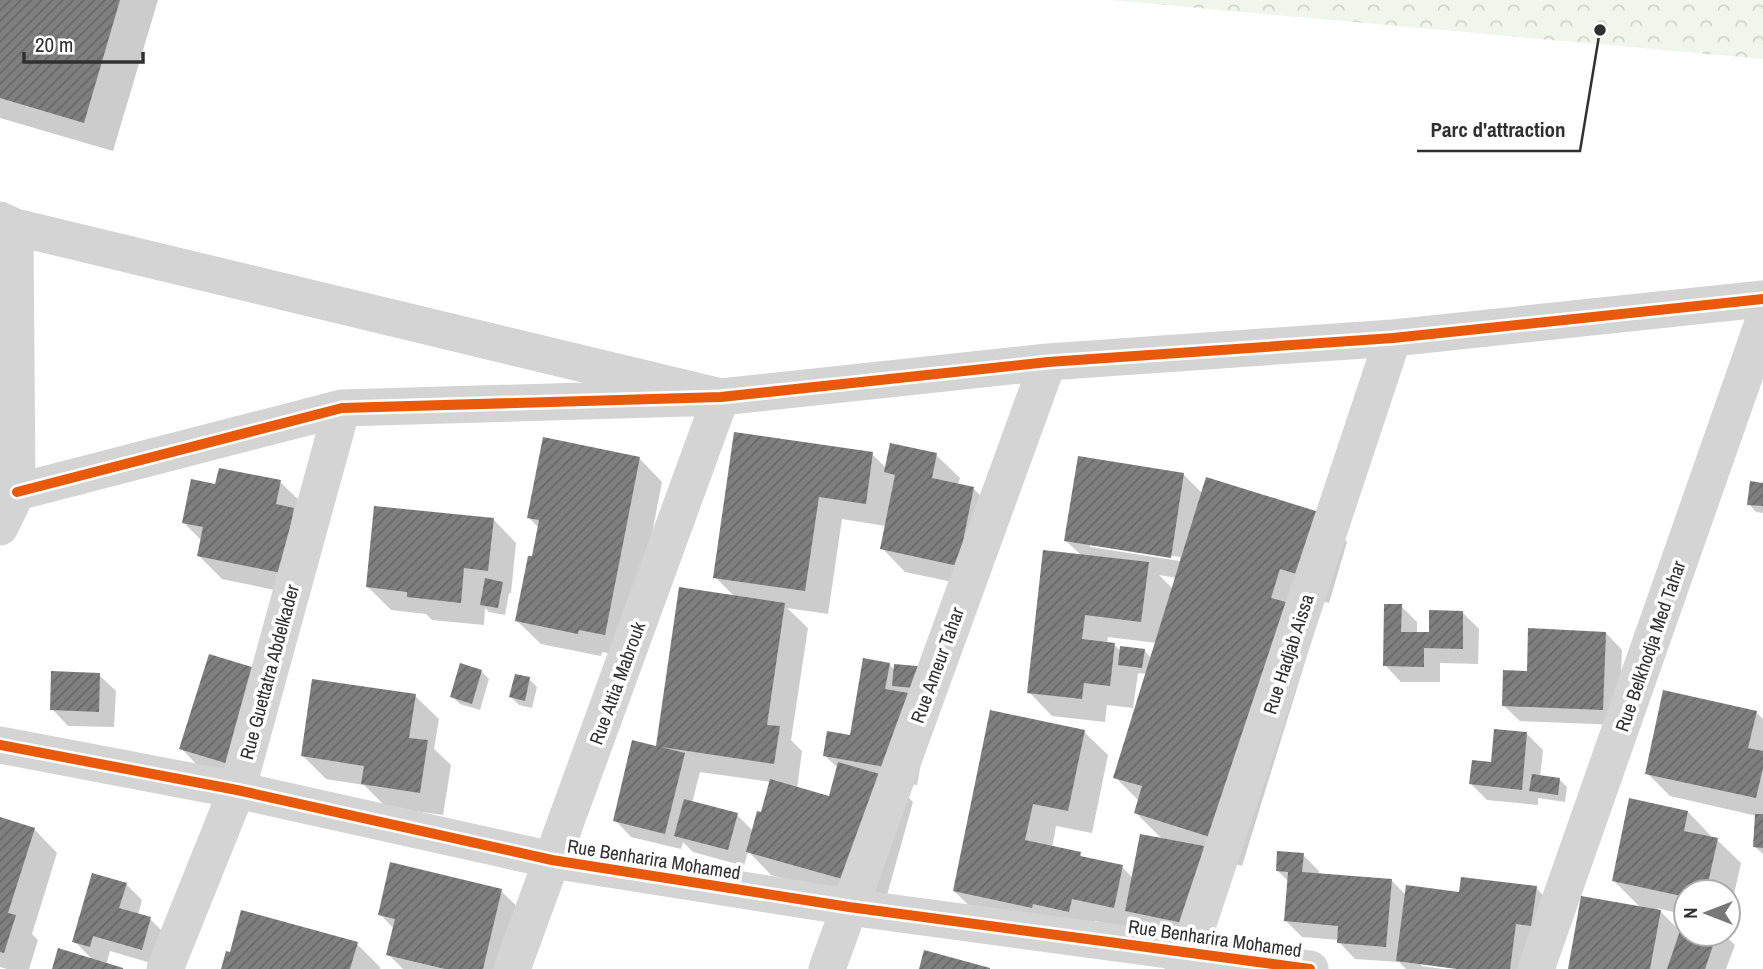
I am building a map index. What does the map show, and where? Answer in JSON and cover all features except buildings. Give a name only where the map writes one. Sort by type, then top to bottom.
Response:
[{"type":"street","points":[[0,527],[17,492],[7,224],[721,397]]},
{"type":"street","points":[[17,492],[342,408],[721,397],[1048,362],[1393,338],[1763,299]]},
{"type":"street","name":"Rue Belkhodja Med Tahar","points":[[1536,969],[1763,323]]},
{"type":"street","name":"Rue Hadjab Aissa","points":[[1186,960],[1393,338]]},
{"type":"street","name":"Rue Ameur Tahar","points":[[827,969],[1048,362]]},
{"type":"street","name":"Rue Attia Mabrouk","points":[[512,969],[721,397]]},
{"type":"street","name":"Rue Guettatra Abdelkader","points":[[165,969],[237,790],[342,408]]},
{"type":"street","name":"Rue Benharira Mohamed","points":[[0,745],[237,790],[552,860],[1186,960],[1310,969]]},
{"type":"green space","points":[[1110,0],[1763,0],[1763,59]]},
{"type":"cycle path","points":[[17,492],[342,408],[721,397],[1048,362],[1393,338],[1763,299]]},
{"type":"cycle path","points":[[0,745],[237,790],[552,860],[849,907],[1310,969]]},
{"type":"place","name":"Parc d'attraction","points":[[1600,30]]}]
